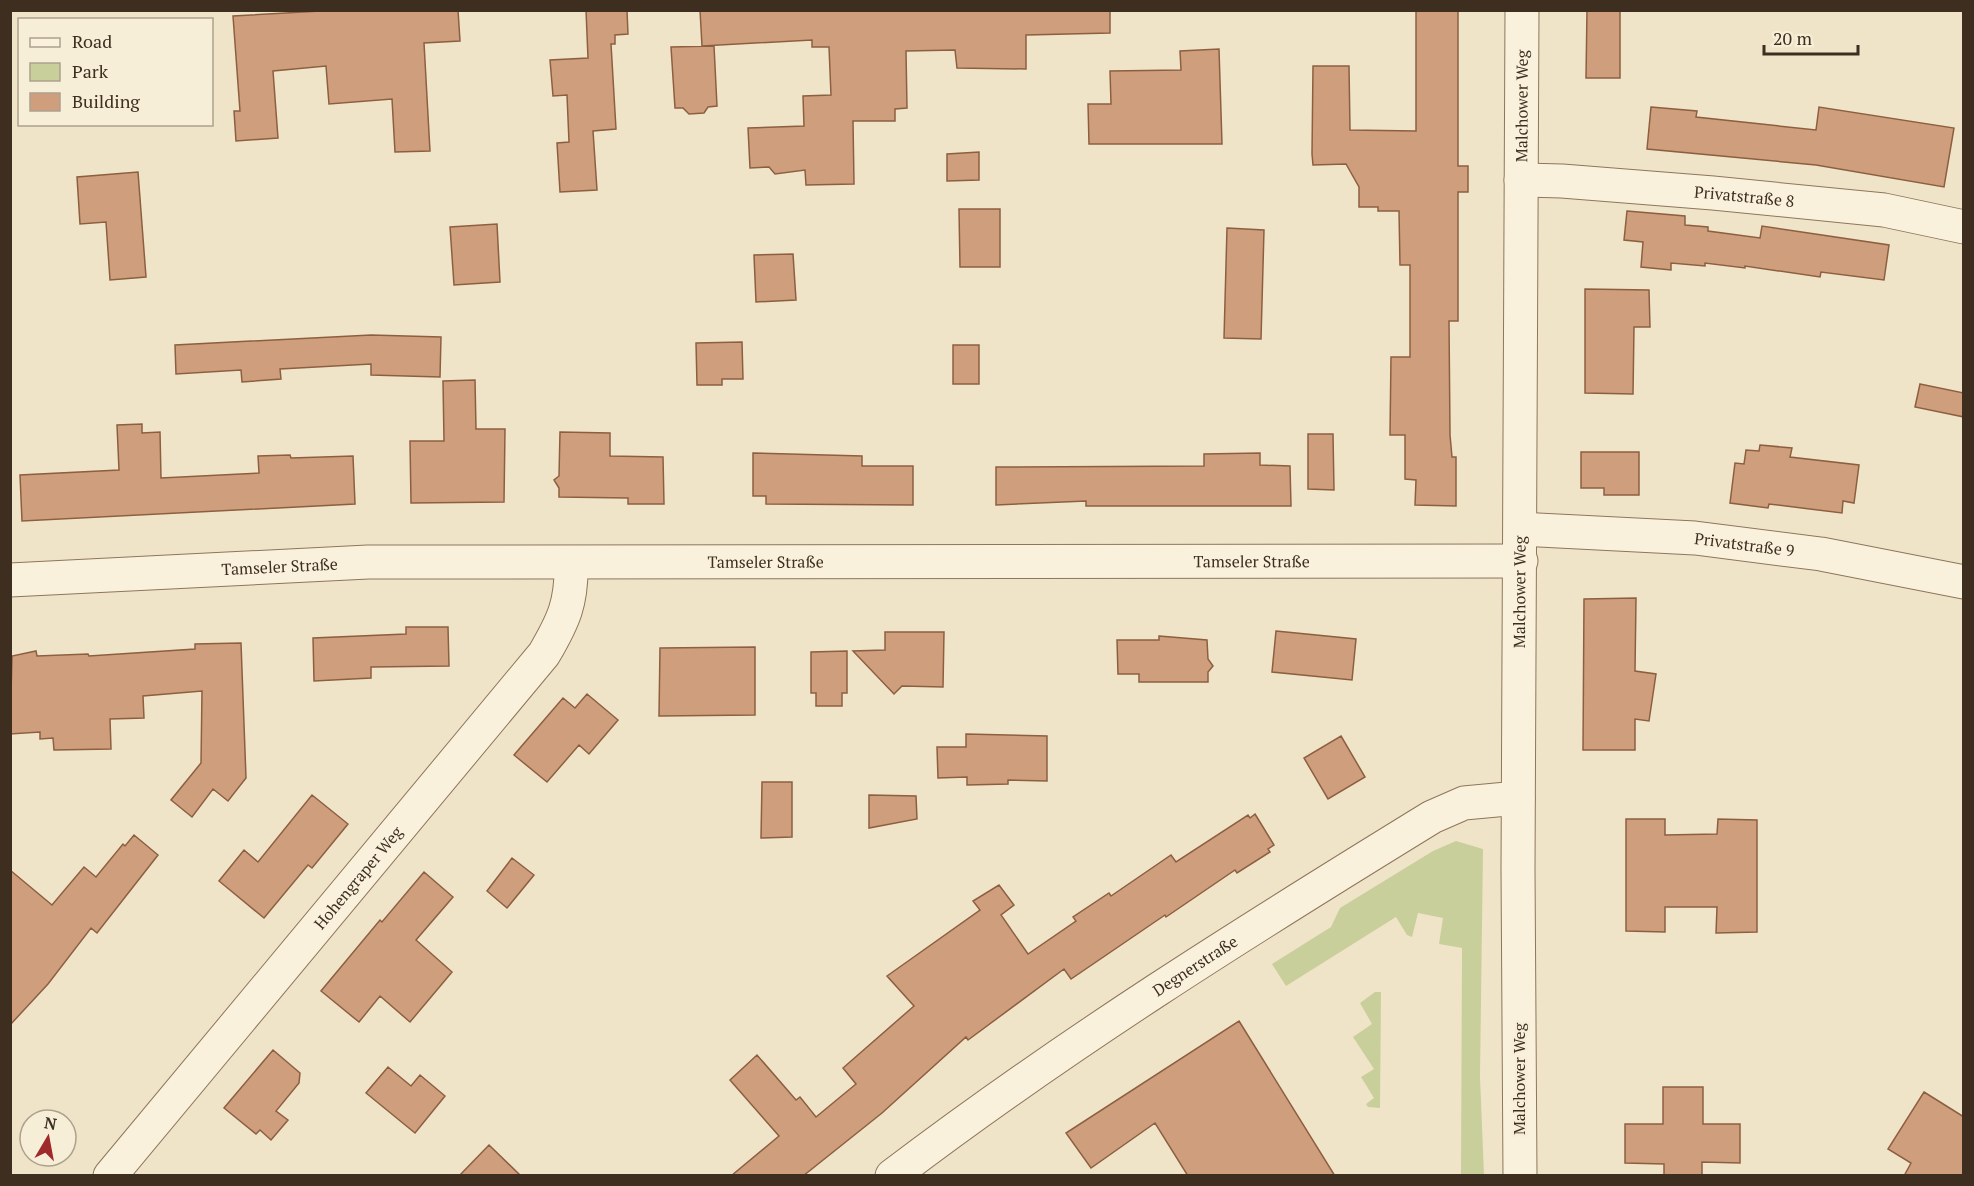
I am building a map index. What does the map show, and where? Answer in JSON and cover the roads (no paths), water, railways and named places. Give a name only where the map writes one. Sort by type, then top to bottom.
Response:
[{"type":"street","name":"Malchower Weg","points":[[1520,1176],[1518,798],[1522,10]]},
{"type":"street","name":"Privatstraße 8","points":[[1521,180],[1597,183],[1884,210],[1964,226]]},
{"type":"street","name":"Privatstraße 9","points":[[1521,545],[1565,530],[1706,540],[1821,554],[1964,582]]},
{"type":"street","name":"Tamseler Straße","points":[[10,580],[368,562],[572,563],[1521,545]]},
{"type":"street","name":"Hohengraper Weg","points":[[110,1176],[532,670],[560,628],[572,593],[572,563]]},
{"type":"street","name":"Degnerstraße","points":[[892,1176],[967,1119],[1236,938],[1432,817],[1464,803],[1518,798]]}]
